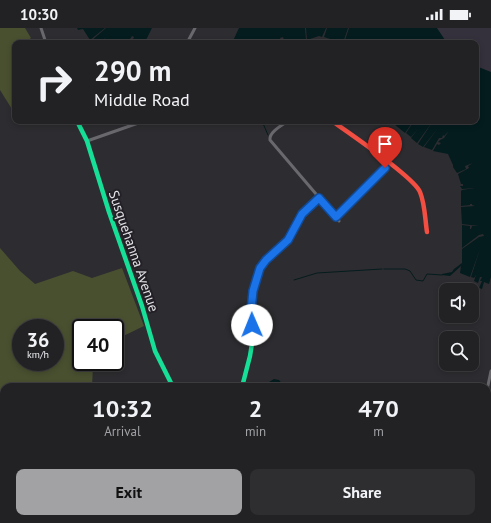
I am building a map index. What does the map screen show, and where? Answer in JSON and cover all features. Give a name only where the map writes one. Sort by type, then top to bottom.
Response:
[{"type":"street","points":[[41,28],[45,40]]},
{"type":"street","points":[[189,40],[195,28]]},
{"type":"street","name":"Susquehanna Avenue","points":[[78,124],[87,141],[105,201],[143,309],[155,351],[171,383]]},
{"type":"street","points":[[87,141],[135,124]]},
{"type":"street","points":[[284,124],[272,132],[269,137],[270,140],[339,221]]},
{"type":"street","points":[[336,124],[410,179],[420,191],[424,204],[427,232]]},
{"type":"street","points":[[336,217],[389,163]]},
{"type":"street","points":[[243,383],[253,337],[251,310],[253,291],[260,268],[266,260],[288,240],[302,214],[319,198]]},
{"type":"street","points":[[488,383],[491,371]]},
{"type":"shaded area","points":[[435,28],[491,28],[491,75],[479,69],[479,40],[442,40]]},
{"type":"green space","points":[[0,28],[25,28],[31,38],[28,40],[12,40],[12,109],[0,90]]},
{"type":"green space","points":[[0,248],[20,271],[35,284],[73,271],[92,278],[122,268],[144,326],[124,336],[124,319],[72,319],[72,371],[93,371],[92,383],[0,383]]},
{"type":"water","points":[[77,28],[105,28],[90,40],[83,29],[78,30]]},
{"type":"water","points":[[106,28],[152,28],[146,40],[135,40],[132,36],[130,39],[132,40],[103,40],[108,36],[102,40],[92,40]]},
{"type":"water","points":[[239,28],[305,28],[306,40],[287,40],[286,38],[286,40],[284,40],[283,37],[280,38],[280,40],[233,40]]},
{"type":"water","points":[[306,28],[326,28],[322,37],[319,36],[307,40]]},
{"type":"water","points":[[327,28],[348,28],[344,40],[330,40],[324,37]]},
{"type":"water","points":[[349,28],[437,28],[445,40],[345,40]]},
{"type":"water","points":[[479,67],[491,72],[491,277],[489,284],[484,282],[482,289],[479,288],[482,277],[480,277],[478,283],[474,281],[476,275],[474,278],[471,277],[480,249],[470,277],[460,273],[461,266],[450,276],[442,275],[452,272],[462,263],[462,249],[479,237],[484,236],[483,234],[479,235],[462,248],[462,225],[470,226],[470,229],[472,226],[479,226],[462,224],[461,207],[475,206],[470,204],[461,206],[461,191],[475,188],[462,189],[460,186],[463,186],[463,184],[461,184],[458,174],[469,168],[468,166],[473,163],[465,166],[466,169],[457,173],[448,154],[433,151],[437,144],[439,145],[441,143],[438,142],[444,138],[449,131],[444,136],[443,135],[442,138],[439,138],[432,150],[424,147],[438,128],[423,147],[418,144],[431,124],[479,124]]},
{"type":"water","points":[[394,124],[411,124],[405,133]]},
{"type":"water","points":[[412,124],[431,124],[417,143],[411,138],[418,129],[411,137],[406,133]]},
{"type":"water","points":[[274,379],[279,380],[282,383],[267,383]]},
{"type":"waterway","points":[[263,124],[268,135]]},
{"type":"waterway","points":[[294,280],[317,273],[382,269]]},
{"type":"waterway","points":[[384,269],[405,269],[410,271],[416,280],[423,281],[427,274],[442,275]]},
{"type":"traffic: fast","points":[[78,124],[87,141],[109,212],[142,306],[155,351],[171,383]]},
{"type":"traffic: fast","points":[[243,383],[253,337],[251,310],[253,291],[260,269],[266,260],[288,240],[302,214],[319,198]]},
{"type":"traffic: jam","points":[[336,124],[380,155],[415,185],[420,192],[423,201],[427,232]]},
{"type":"route","points":[[252,325],[251,310],[253,291],[260,268],[266,260],[288,240],[302,214],[319,198],[336,217],[385,168]]}]
